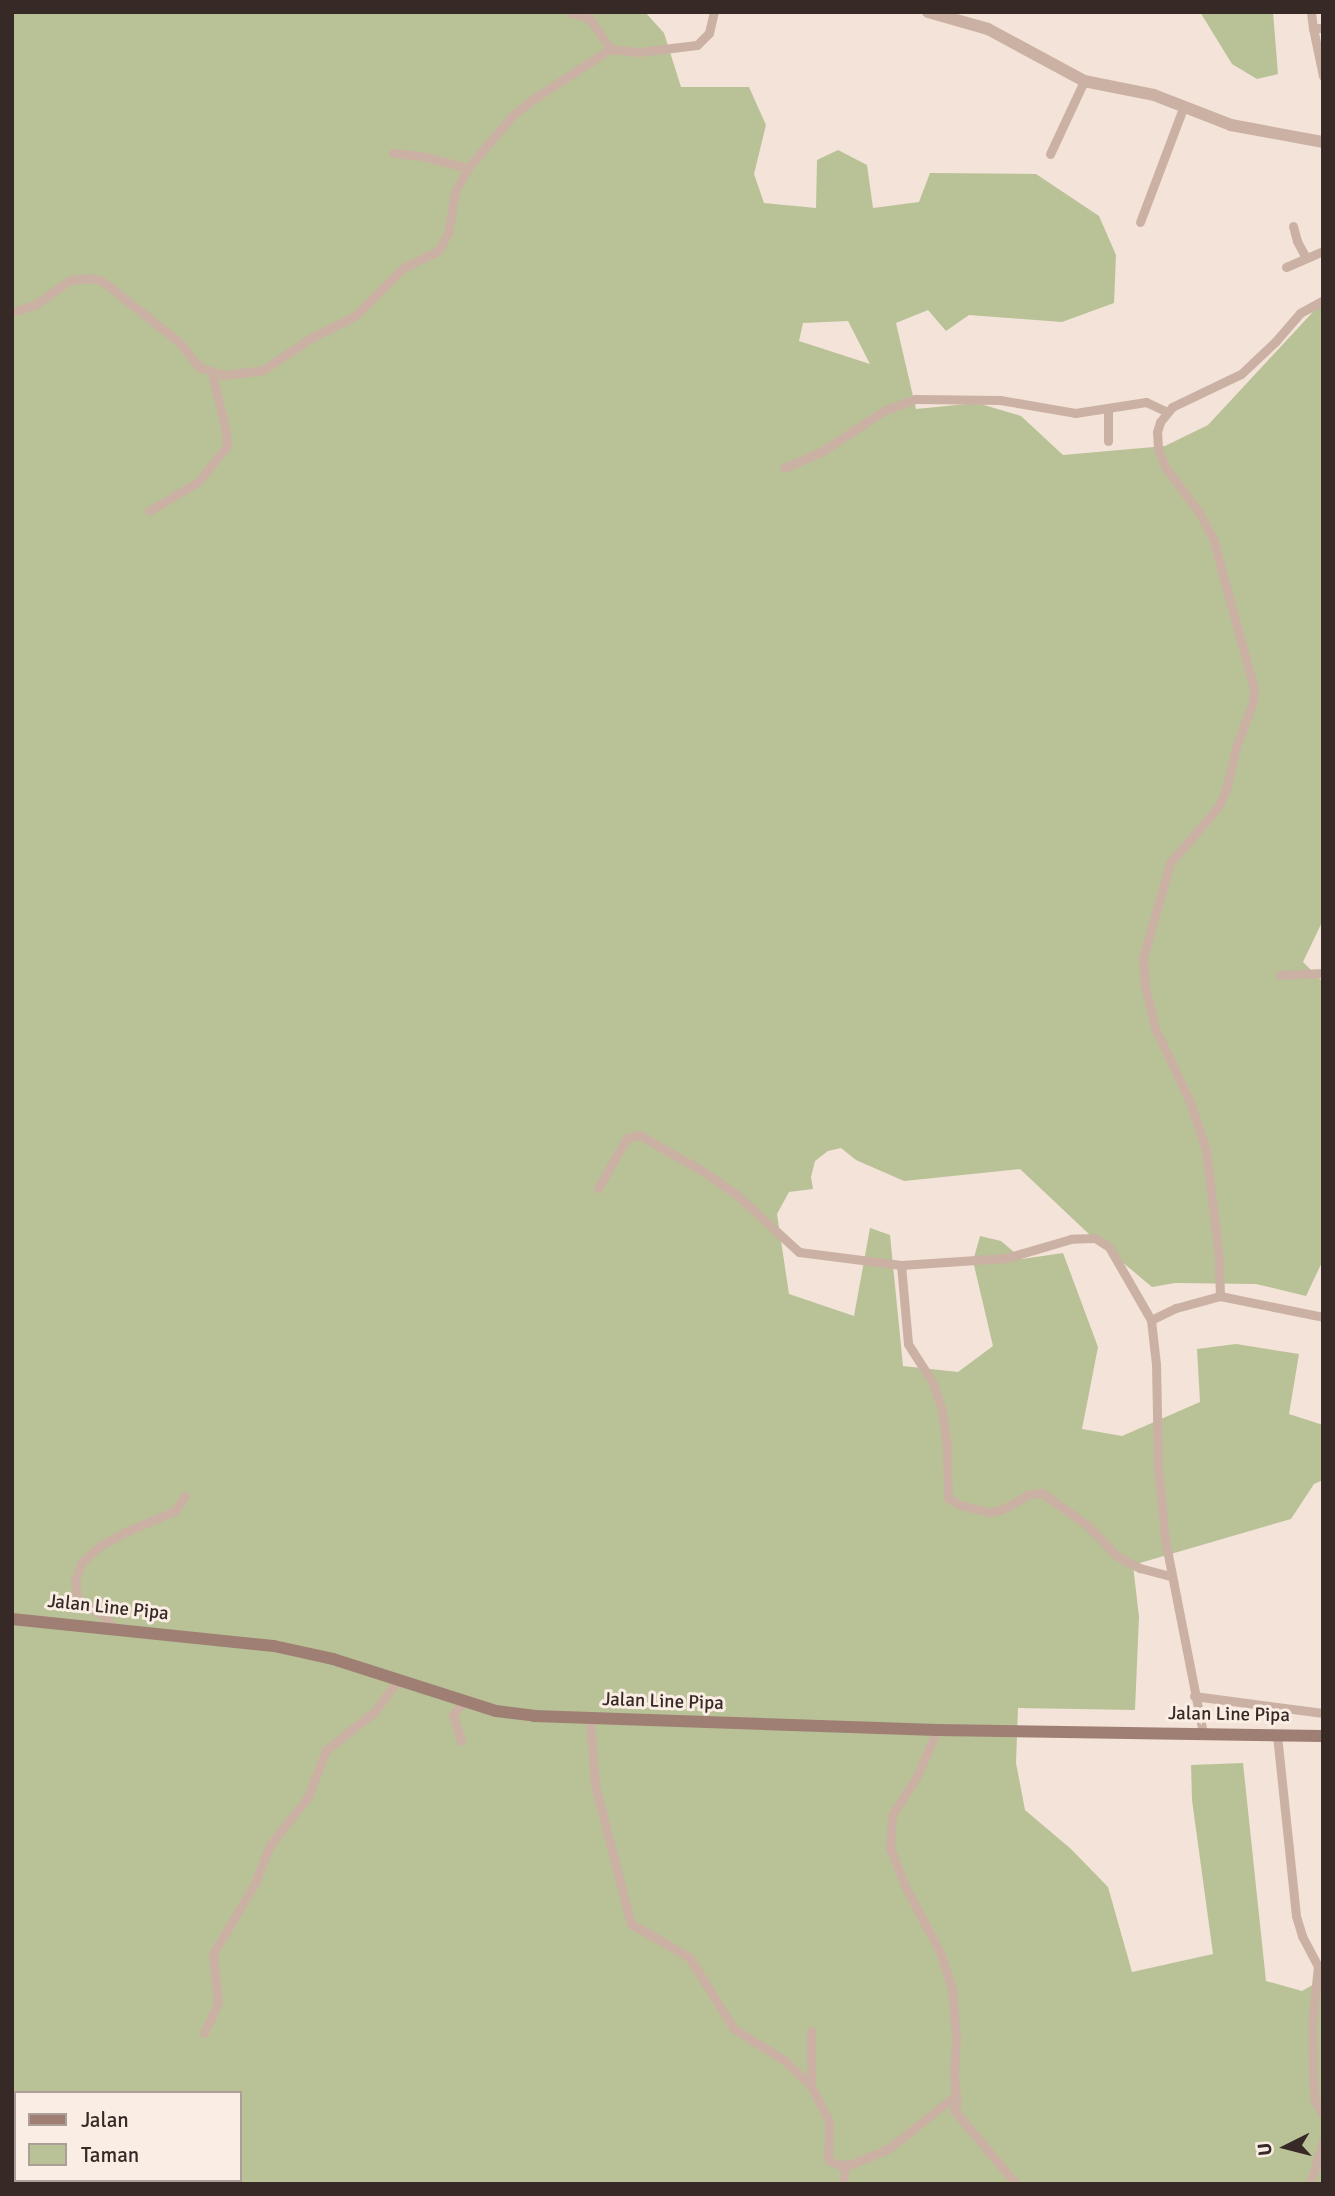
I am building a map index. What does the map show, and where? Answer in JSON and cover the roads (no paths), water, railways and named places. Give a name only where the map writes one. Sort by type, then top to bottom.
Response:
[{"type":"main road","name":"Jalan Line Pipa","points":[[12,1619],[274,1646],[332,1659],[496,1711],[534,1716],[937,1730],[1323,1736]]},
{"type":"street","points":[[570,12],[590,19],[610,49]]},
{"type":"street","points":[[12,312],[36,304],[70,280],[79,278],[102,281],[178,341],[200,367],[212,374],[242,374],[275,365],[311,338],[355,316],[404,268],[438,251],[448,233],[455,192],[468,169],[512,116],[610,49],[639,52],[697,45],[709,33],[714,12]]},
{"type":"street","points":[[928,12],[988,29],[1084,81],[1154,95],[1183,108],[1258,131],[1323,142]]},
{"type":"street","points":[[1311,12],[1318,28],[1323,76]]},
{"type":"street","points":[[1050,154],[1084,81]]},
{"type":"street","points":[[1140,222],[1183,108]]},
{"type":"street","points":[[393,153],[422,156],[468,169]]},
{"type":"street","points":[[1293,226],[1306,258]]},
{"type":"street","points":[[1286,267],[1323,251]]},
{"type":"street","points":[[1220,1296],[1211,1178],[1206,1150],[1190,1102],[1155,1028],[1145,986],[1143,958],[1170,863],[1218,807],[1226,790],[1236,747],[1252,708],[1254,689],[1211,533],[1160,455],[1157,428],[1167,412],[1241,374],[1300,313],[1323,300]]},
{"type":"street","points":[[149,511],[198,482],[227,446],[212,374]]},
{"type":"street","points":[[784,468],[821,452],[885,410],[916,399],[1000,400],[1075,413],[1146,402],[1167,412]]},
{"type":"street","points":[[1108,408],[1108,442]]},
{"type":"street","points":[[1280,975],[1323,973]]},
{"type":"street","points":[[598,1188],[627,1138],[639,1135],[701,1170],[737,1195],[799,1252],[901,1265],[1006,1258],[1071,1239],[1095,1238],[1109,1247],[1151,1320],[1156,1364],[1159,1488],[1170,1576],[1203,1733]]},
{"type":"street","points":[[901,1265],[908,1344],[928,1372],[942,1411],[947,1447],[948,1498],[960,1505],[989,1512],[1001,1510],[1030,1494],[1042,1493],[1087,1525],[1117,1556],[1140,1568],[1170,1576]]},
{"type":"street","points":[[1151,1320],[1182,1305],[1220,1296],[1323,1317]]},
{"type":"street","points":[[114,1628],[106,1618],[82,1603],[77,1596],[75,1580],[82,1562],[100,1546],[125,1532],[175,1511],[184,1496]]},
{"type":"street","points":[[204,2033],[218,2003],[213,1954],[255,1883],[270,1845],[308,1797],[326,1750],[374,1712],[392,1692],[398,1680]]},
{"type":"street","points":[[1194,1696],[1323,1713]]},
{"type":"street","points":[[461,1741],[453,1715],[463,1701]]},
{"type":"street","points":[[590,1718],[595,1785],[631,1924],[689,1957],[734,2029],[784,2060],[811,2086],[829,2121],[827,2158],[835,2165],[862,2161],[899,2143],[955,2096]]},
{"type":"street","points":[[937,1730],[916,1776],[892,1815],[888,1835],[906,1888],[940,1952],[950,1980],[956,2022],[954,2110],[962,2123],[1016,2184]]},
{"type":"street","points":[[1277,1735],[1296,1916],[1302,1936],[1318,1966],[1312,2024],[1313,2080],[1315,2101],[1323,2115]]},
{"type":"street","points":[[811,2031],[811,2086]]},
{"type":"street","points":[[1310,2184],[1323,2141]]},
{"type":"street","points":[[843,2184],[845,2165]]}]
